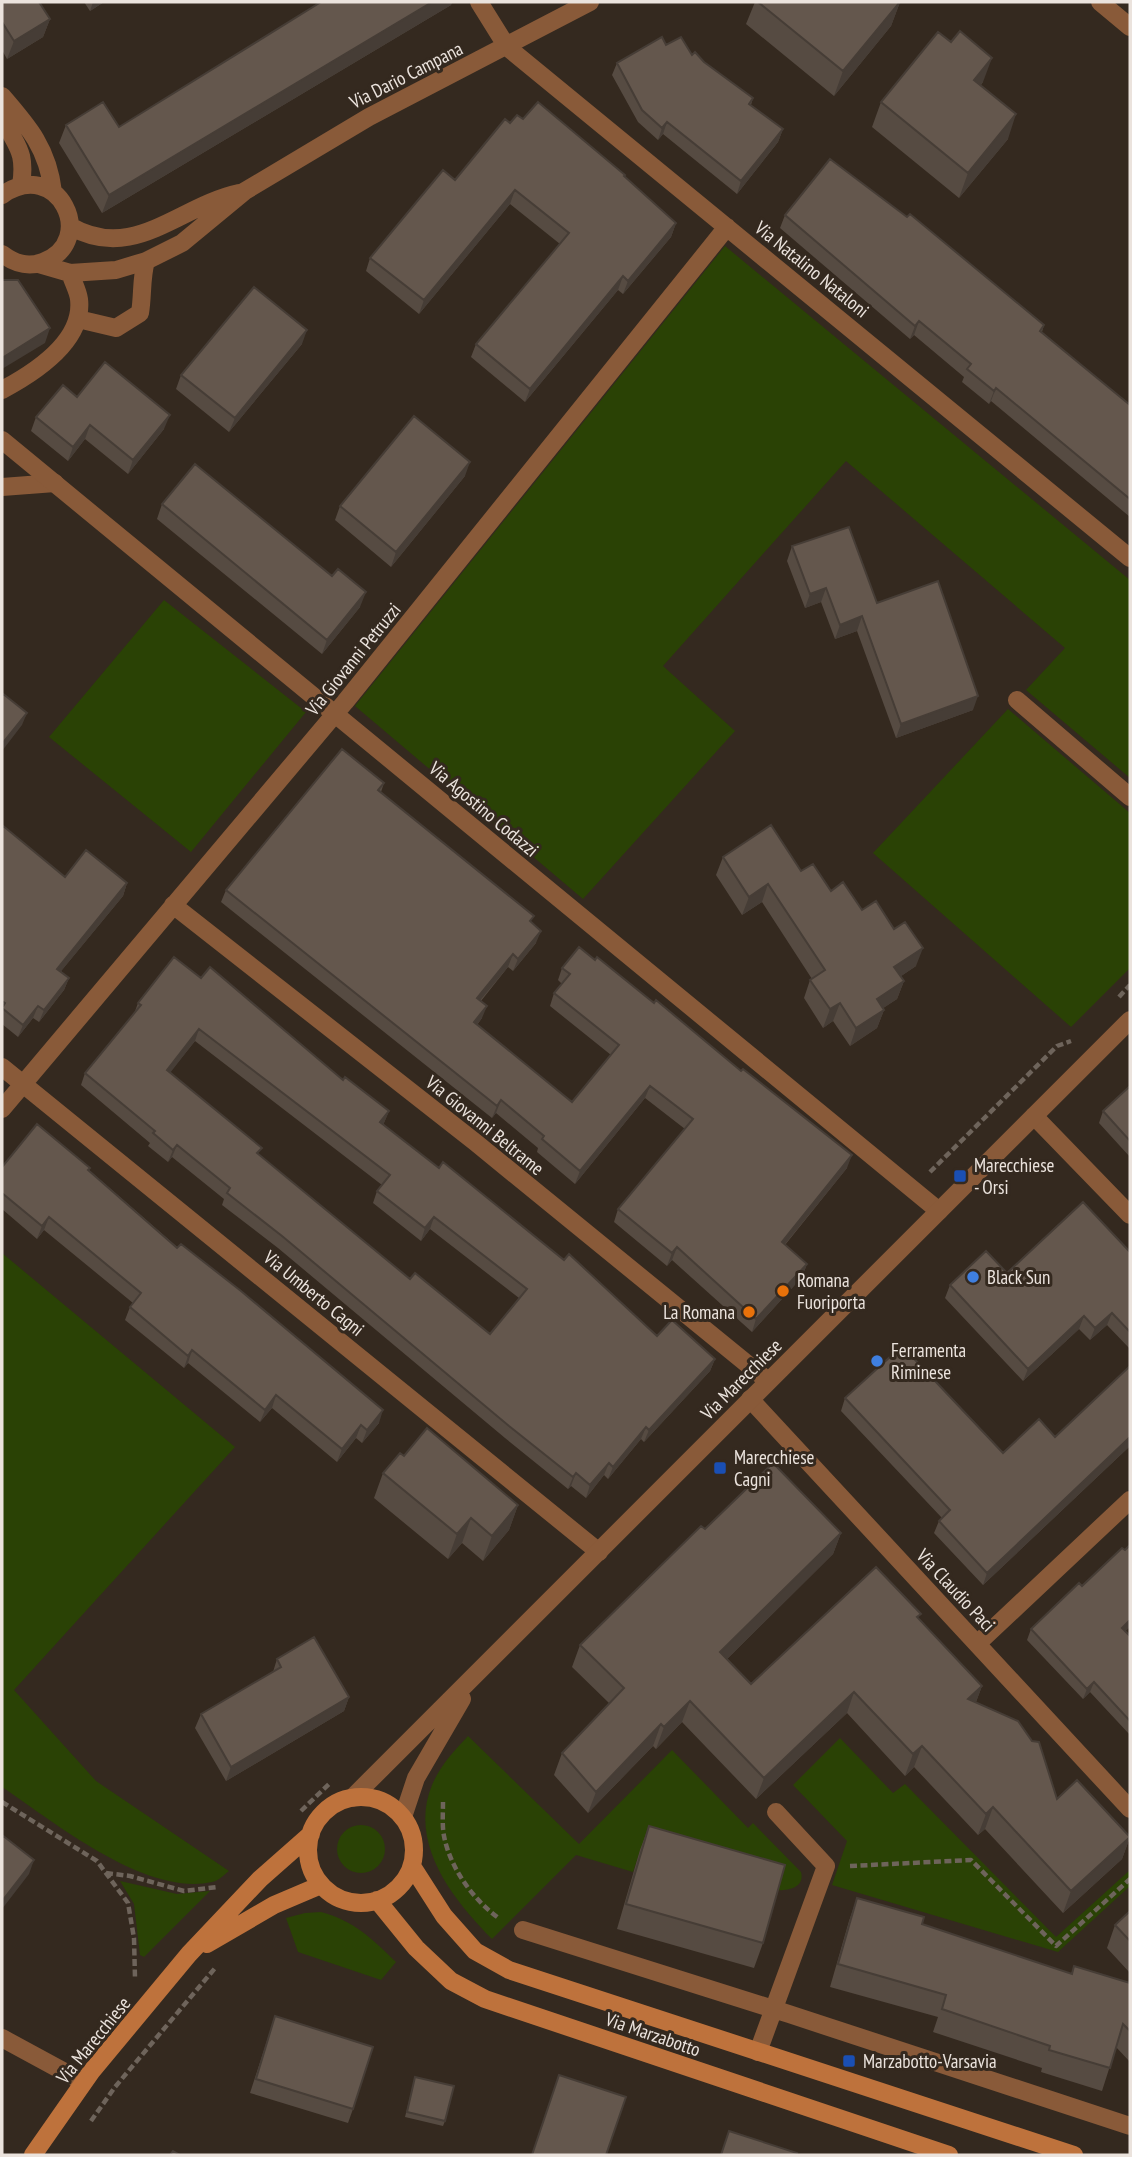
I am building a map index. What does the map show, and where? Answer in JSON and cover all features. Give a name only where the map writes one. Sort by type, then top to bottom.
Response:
[{"type":"main road","points":[[352,1798],[377,1799],[391,1806],[403,1818],[413,1840],[412,1866],[400,1885],[390,1894],[361,1903],[334,1895],[321,1885],[309,1858],[311,1833],[328,1809],[352,1798]]},
{"type":"main road","name":"Via Marecchiese","points":[[33,2155],[83,2082],[189,1954],[260,1879],[311,1833]]},
{"type":"main road","name":"Via Marzabotto","points":[[412,1866],[444,1916],[475,1951],[509,1970],[1074,2155]]},
{"type":"main road","name":"Via Marecchiese","points":[[189,1954],[274,1905],[321,1885]]},
{"type":"main road","name":"Via Marzabotto","points":[[377,1900],[416,1948],[451,1981],[485,1999],[949,2155]]},
{"type":"street","name":"Via Natalino Nataloni","points":[[479,2],[507,47],[1130,558]]},
{"type":"street","name":"Via Dario Campana","points":[[2,255],[14,262],[39,264],[70,273],[116,270],[146,261],[182,243],[245,191],[369,117],[590,2]]},
{"type":"street","points":[[1100,2],[1130,27]]},
{"type":"street","points":[[2,96],[41,146],[50,168],[53,192]]},
{"type":"street","points":[[2,114],[19,147],[24,167],[21,186]]},
{"type":"street","points":[[2,195],[21,186],[41,186],[53,192],[63,202],[70,226],[67,239],[61,250],[51,259],[39,264]]},
{"type":"street","name":"Via Dario Campana","points":[[70,226],[83,234],[102,239],[146,234],[220,197],[245,191]]},
{"type":"street","name":"Via Giovanni Petruzzi","points":[[2,1110],[335,713],[727,226]]},
{"type":"street","points":[[78,319],[116,328],[140,313],[141,276],[146,261]]},
{"type":"street","points":[[2,390],[27,376],[70,338],[78,319],[79,299],[70,273]]},
{"type":"street","name":"Via Agostino Codazzi","points":[[2,440],[939,1211]]},
{"type":"street","points":[[2,487],[55,483]]},
{"type":"street","points":[[1017,700],[1130,797]]},
{"type":"street","name":"Via Giovanni Beltrame","points":[[173,905],[475,1142],[768,1381]]},
{"type":"street","name":"Via Marecchiese","points":[[352,1798],[473,1680],[1130,1020]]},
{"type":"street","name":"Via Umberto Cagni","points":[[2,1067],[599,1552]]},
{"type":"street","points":[[1034,1116],[1130,1215]]},
{"type":"street","name":"Via Claudio Paci","points":[[750,1399],[1130,1809]]},
{"type":"street","points":[[977,1644],[1130,1500]]},
{"type":"street","name":"Via Marecchiese","points":[[403,1818],[416,1778],[473,1680]]},
{"type":"street","points":[[758,2052],[826,1866],[776,1812]]},
{"type":"street","points":[[523,1930],[1130,2126]]},
{"type":"street","points":[[4,2040],[83,2082]]},
{"type":"path","points":[[1112,1003],[1130,985]]},
{"type":"path","points":[[929,1172],[1057,1046],[1077,1039]]},
{"type":"path","points":[[2,1802],[97,1861],[128,1903],[134,1938],[135,1978]]},
{"type":"path","points":[[443,1802],[443,1836],[455,1865],[471,1891],[491,1913],[523,1930]]},
{"type":"path","points":[[838,1867],[971,1860],[1056,1946],[1130,1878]]},
{"type":"path","points":[[105,1873],[130,1875],[184,1891],[224,1886]]},
{"type":"path","points":[[85,2129],[115,2087],[224,1957]]},
{"type":"green space","points":[[725,246],[1130,580],[1130,778],[1026,690],[1065,648],[846,461],[663,666],[735,731],[583,899],[355,706]]},
{"type":"green space","points":[[164,600],[306,712],[191,852],[49,737]]},
{"type":"green space","points":[[1008,709],[1130,813],[1130,968],[1071,1027],[873,853]]},
{"type":"green space","points":[[2,1253],[235,1447],[14,1690],[96,1781],[229,1871],[214,1881],[186,1884],[130,1868],[74,1836],[2,1787]]},
{"type":"green space","points":[[468,1736],[579,1844],[672,1750],[748,1828],[753,1823],[801,1872],[801,1881],[791,1889],[776,1890],[640,1851],[633,1872],[576,1855],[492,1939],[463,1907],[438,1869],[426,1828],[426,1807],[435,1778]]},
{"type":"green space","points":[[840,1738],[893,1793],[905,1784],[1056,1937],[1130,1870],[1130,1886],[1058,1952],[832,1885],[847,1841],[793,1785]]},
{"type":"green space","points":[[361,1825],[378,1832],[385,1849],[378,1866],[361,1873],[344,1866],[337,1849],[344,1832]]},
{"type":"green space","points":[[120,1881],[177,1894],[210,1891],[144,1957],[140,1955],[134,1904]]},
{"type":"green space","points":[[321,1912],[344,1920],[371,1938],[396,1962],[381,1980],[298,1952],[286,1918]]},
{"type":"building","points":[[2,2],[39,2],[50,19],[14,41],[2,22]]},
{"type":"building","points":[[321,2],[432,2],[109,195],[66,125],[103,102],[119,127]]},
{"type":"building","points":[[758,2],[900,2],[843,71]]},
{"type":"building","points":[[960,31],[992,58],[974,80],[1016,114],[968,173],[881,102],[938,32],[951,42]]},
{"type":"building","points":[[662,37],[666,45],[681,37],[692,55],[695,52],[704,62],[753,98],[749,104],[783,129],[741,181],[667,122],[662,128],[642,110],[617,63]]},
{"type":"building","points":[[538,102],[625,175],[676,223],[628,281],[623,276],[530,389],[476,344],[569,233],[515,190],[424,300],[370,258],[443,170],[455,180],[505,119],[510,123],[517,115],[523,119]]},
{"type":"building","points":[[830,159],[907,217],[910,214],[1044,325],[1040,331],[1130,405],[1130,499],[996,388],[994,391],[967,369],[971,364],[919,321],[915,326],[785,215]]},
{"type":"building","points":[[2,280],[18,280],[50,328],[2,358]]},
{"type":"building","points":[[254,287],[307,330],[235,418],[181,375]]},
{"type":"building","points":[[105,362],[170,415],[133,460],[90,425],[73,447],[36,417],[63,385],[77,397]]},
{"type":"building","points":[[414,416],[470,462],[396,552],[340,506]]},
{"type":"building","points":[[195,464],[332,576],[338,569],[366,592],[327,640],[162,504]]},
{"type":"building","points":[[849,527],[877,603],[938,581],[978,696],[901,724],[862,616],[840,625],[826,588],[810,594],[792,546]]},
{"type":"building","points":[[2,693],[27,713],[2,744]]},
{"type":"building","points":[[342,749],[384,783],[378,790],[534,916],[530,921],[541,931],[518,959],[513,954],[477,998],[487,1006],[474,1022],[572,1102],[619,1045],[554,993],[570,974],[562,968],[579,947],[595,960],[597,957],[654,1003],[656,1000],[741,1071],[743,1069],[852,1155],[782,1242],[807,1264],[756,1319],[677,1247],[672,1253],[618,1209],[693,1119],[650,1086],[580,1171],[501,1100],[497,1106],[226,890]]},
{"type":"building","points":[[2,825],[65,877],[86,850],[127,883],[57,969],[69,978],[44,1010],[38,1006],[23,1025],[2,1008],[5,1003],[2,1001]]},
{"type":"building","points":[[771,825],[801,871],[813,864],[831,891],[843,882],[862,910],[876,901],[894,929],[905,922],[923,948],[894,967],[904,981],[877,999],[884,1010],[856,1028],[840,1003],[830,1009],[810,980],[825,970],[768,884],[749,897],[723,857]]},
{"type":"building","points":[[174,957],[201,978],[210,967],[343,1080],[345,1077],[389,1111],[380,1122],[439,1168],[443,1162],[564,1260],[569,1254],[657,1336],[672,1320],[715,1359],[649,1430],[646,1427],[613,1467],[609,1463],[590,1485],[576,1473],[573,1477],[227,1193],[230,1188],[177,1145],[173,1150],[153,1133],[155,1131],[85,1073],[141,1005],[138,1003]],"holes":[[[199,1029],[390,1175],[377,1191],[425,1228],[434,1217],[527,1289],[490,1334],[415,1273],[410,1279],[257,1153],[262,1148],[167,1070]]]},
{"type":"building","points":[[1130,1086],[1130,1141],[1103,1111]]},
{"type":"building","points":[[37,1124],[90,1168],[88,1170],[177,1248],[181,1244],[241,1291],[383,1410],[367,1430],[361,1425],[342,1449],[276,1395],[265,1410],[192,1350],[188,1356],[130,1307],[141,1293],[49,1217],[42,1226],[2,1193],[2,1167]]},
{"type":"building","points":[[1083,1202],[1130,1252],[1130,1332],[1112,1313],[1095,1328],[1084,1316],[1028,1369],[950,1285],[986,1251],[1007,1273]]},
{"type":"building","points":[[902,1346],[1003,1453],[1039,1419],[1055,1437],[1130,1366],[1130,1437],[987,1573],[939,1521],[950,1510],[845,1398]]},
{"type":"building","points":[[427,1428],[518,1505],[492,1536],[471,1518],[457,1534],[383,1473],[400,1453],[404,1456]]},
{"type":"building","points":[[773,1463],[841,1533],[720,1652],[751,1684],[876,1567],[921,1614],[917,1617],[982,1686],[968,1699],[1018,1721],[1032,1741],[1039,1742],[1057,1799],[1077,1780],[1130,1837],[1071,1891],[993,1807],[986,1814],[922,1746],[913,1754],[854,1692],[764,1778],[690,1701],[664,1727],[661,1724],[596,1792],[562,1753],[624,1688],[580,1645],[701,1526],[705,1529]]},
{"type":"building","points":[[1130,1545],[1130,1620],[1122,1628],[1130,1636],[1130,1721],[1094,1682],[1087,1689],[1031,1629],[1079,1583],[1082,1586],[1122,1548],[1125,1550]]},
{"type":"building","points":[[314,1637],[349,1697],[231,1767],[201,1714],[281,1667],[277,1659]]},
{"type":"building","points":[[649,1826],[785,1865],[763,1943],[626,1904]]},
{"type":"building","points":[[2,1835],[34,1860],[2,1901]]},
{"type":"building","points":[[857,1898],[924,1917],[922,1924],[1072,1974],[1074,1966],[1130,1983],[1130,2031],[1123,2024],[1110,2068],[1049,2050],[1050,2046],[942,2009],[946,1995],[838,1964]]},
{"type":"building","points":[[1130,1911],[1130,1941],[1115,1925]]},
{"type":"building","points":[[275,2016],[373,2047],[353,2109],[256,2079]]},
{"type":"building","points":[[559,2075],[626,2097],[606,2155],[532,2155]]},
{"type":"building","points":[[415,2077],[454,2086],[445,2121],[407,2112]]},
{"type":"building","points":[[729,2131],[797,2153],[721,2155]]},
{"type":"place","name":"Marecchiese - Orsi","points":[[960,1176]]},
{"type":"place","name":"Black Sun","points":[[973,1277]]},
{"type":"place","name":"Romana Fuoriporta","points":[[783,1291]]},
{"type":"place","name":"La Romana","points":[[749,1312]]},
{"type":"place","name":"Ferramenta Riminese","points":[[877,1361]]},
{"type":"place","name":"Marecchiese Cagni","points":[[720,1468]]},
{"type":"place","name":"Marzabotto-Varsavia","points":[[849,2061]]}]
